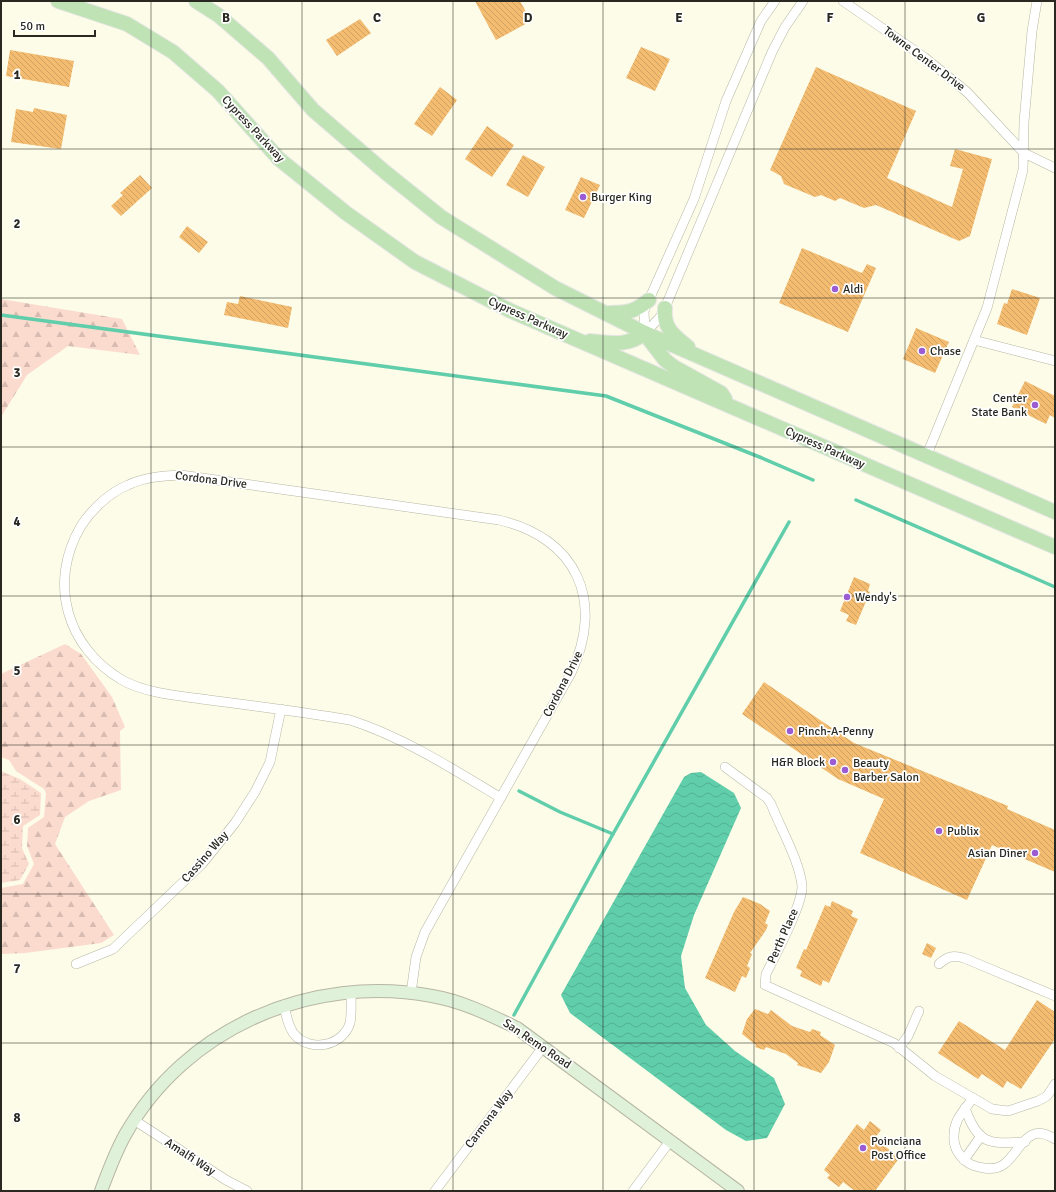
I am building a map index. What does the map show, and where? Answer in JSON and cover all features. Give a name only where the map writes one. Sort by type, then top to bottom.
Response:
[{"type":"main road","name":"Cypress Parkway","points":[[58,1],[127,24],[173,52],[218,91],[279,159],[346,213],[415,262],[511,311],[1055,548]]},
{"type":"main road","points":[[196,1],[218,15],[263,53],[313,110],[385,172],[441,216],[555,288],[645,333],[1055,512]]},
{"type":"main road","points":[[605,313],[626,313],[638,308],[649,300]]},
{"type":"main road","points":[[666,308],[664,318],[669,330],[701,358]]},
{"type":"main road","points":[[578,340],[622,344],[634,341],[645,333]]},
{"type":"main road","points":[[645,333],[666,360],[683,372],[721,392],[731,407]]},
{"type":"street","points":[[645,333],[644,311],[694,199],[726,101],[761,21],[774,1]]},
{"type":"street","points":[[645,333],[661,317],[666,308],[772,52],[785,27],[803,1]]},
{"type":"street","name":"Towne Center Drive","points":[[842,1],[924,57],[967,92],[1024,153],[1055,168]]},
{"type":"street","points":[[926,456],[988,308],[1023,170],[1024,122],[1032,31],[1038,1]]},
{"type":"street","points":[[974,340],[1055,361]]},
{"type":"street","name":"Cordona Drive","points":[[410,993],[416,957],[425,932],[501,798],[571,673],[577,659],[585,633],[586,606],[579,582],[569,563],[548,541],[527,528],[499,520],[181,475],[162,476],[141,480],[113,493],[99,504],[87,517],[74,538],[67,558],[64,583],[66,606],[75,631],[94,659],[119,678],[141,688],[179,696],[281,709],[350,720],[372,727],[453,770],[501,798]]},
{"type":"street","name":"Cassino Way","points":[[76,964],[113,949],[202,864],[235,823],[255,792],[270,762],[281,709]]},
{"type":"street","name":"Perth Place","points":[[725,767],[767,798],[771,804],[798,871],[802,888],[797,906],[766,974],[765,985],[894,1043],[935,1076],[992,1109],[1008,1111],[1047,1096],[1055,1084]]},
{"type":"street","points":[[940,964],[946,958],[954,955],[1055,996]]},
{"type":"street","name":"San Remo Road","points":[[101,1191],[112,1161],[134,1120],[170,1076],[214,1039],[248,1019],[284,1005],[319,995],[381,990],[434,996],[491,1015],[517,1028],[738,1191]]},
{"type":"street","points":[[284,1005],[290,1027],[299,1038],[311,1044],[326,1045],[340,1037],[346,1030],[351,1016],[351,992]]},
{"type":"street","points":[[899,1048],[908,1036],[919,1011]]},
{"type":"street","name":"Carmona Way","points":[[435,1191],[543,1047]]},
{"type":"street","points":[[973,1098],[960,1114],[954,1127],[956,1148],[964,1160],[974,1166],[988,1169],[998,1167],[1011,1159],[1029,1137],[1037,1134],[1044,1134],[1055,1139]]},
{"type":"street","points":[[966,1108],[972,1127],[981,1136],[1001,1144],[1025,1142]]},
{"type":"street","name":"Amalfi Way","points":[[134,1120],[226,1180],[247,1191]]},
{"type":"street","points":[[964,1160],[981,1136]]},
{"type":"street","points":[[633,1191],[670,1141]]},
{"type":"green space","points":[[1,299],[122,319],[140,355],[68,346],[27,375],[1,417]]},
{"type":"green space","points":[[65,644],[81,654],[112,697],[125,727],[120,731],[121,790],[89,801],[65,817],[55,844],[114,935],[101,943],[25,953],[1,954],[1,888],[23,884],[34,864],[27,846],[28,828],[44,817],[46,793],[44,789],[16,771],[9,760],[1,757],[1,674]]},
{"type":"green space","points":[[1,771],[20,779],[41,793],[40,815],[23,826],[22,848],[29,864],[20,880],[1,883]]},
{"type":"water","points":[[701,772],[734,793],[741,808],[694,915],[681,956],[685,988],[706,1025],[735,1051],[774,1078],[785,1104],[767,1138],[746,1141],[726,1130],[570,1013],[561,995],[684,777],[691,773]]},
{"type":"building","points":[[475,1],[520,1],[531,21],[496,40]]},
{"type":"building","points":[[360,19],[371,33],[337,56],[326,40]]},
{"type":"building","points":[[641,47],[670,59],[655,91],[626,78]]},
{"type":"building","points":[[10,50],[74,61],[69,87],[6,76]]},
{"type":"building","points":[[816,67],[916,111],[887,178],[952,207],[963,169],[950,166],[955,149],[992,159],[970,236],[959,241],[876,205],[864,208],[840,198],[835,201],[821,195],[815,197],[784,184],[781,176],[770,170]]},
{"type":"building","points":[[440,87],[457,100],[432,136],[414,124]]},
{"type":"building","points":[[34,108],[67,115],[61,149],[11,142],[16,109],[33,112]]},
{"type":"building","points":[[487,126],[514,145],[492,177],[465,159]]},
{"type":"building","points":[[523,155],[545,167],[528,197],[506,185]]},
{"type":"building","points":[[140,175],[152,188],[121,216],[111,206],[123,195],[120,193]]},
{"type":"building","name":"Burger King","points":[[581,177],[600,185],[584,218],[565,210]]},
{"type":"building","points":[[187,226],[208,242],[199,253],[179,237]]},
{"type":"building","points":[[802,248],[862,273],[867,264],[876,268],[848,332],[779,303]]},
{"type":"building","points":[[1012,289],[1040,298],[1027,335],[997,324],[1004,303],[1007,304]]},
{"type":"building","points":[[240,296],[292,307],[288,328],[224,315],[227,302],[238,304]]},
{"type":"building","points":[[916,328],[949,342],[935,373],[903,359]]},
{"type":"building","points":[[1025,381],[1055,396],[1055,418],[1050,415],[1046,424],[1012,407]]},
{"type":"building","points":[[854,577],[870,584],[868,591],[870,592],[856,625],[846,621],[849,615],[840,611]]},
{"type":"building","points":[[764,682],[854,743],[1008,806],[1007,809],[1055,830],[1055,872],[992,845],[967,900],[860,853],[884,799],[838,779],[742,714]]},
{"type":"building","points":[[743,897],[760,904],[770,911],[765,923],[768,925],[766,930],[750,953],[752,954],[747,966],[750,968],[746,978],[742,976],[735,992],[705,978],[734,912]]},
{"type":"building","points":[[832,901],[853,911],[851,916],[858,919],[829,983],[823,980],[821,986],[800,976],[802,971],[796,968],[804,949],[806,950],[825,905],[830,907]]},
{"type":"building","points":[[927,943],[936,948],[931,958],[922,954]]},
{"type":"building","points":[[1037,1000],[1055,1012],[1055,1039],[1021,1089],[1007,1081],[1003,1088],[982,1074],[978,1079],[938,1053],[959,1021],[1005,1050]]},
{"type":"building","points":[[755,1009],[768,1014],[771,1010],[792,1026],[810,1032],[812,1029],[821,1032],[820,1035],[835,1045],[829,1062],[821,1073],[797,1065],[798,1063],[786,1054],[766,1047],[764,1050],[755,1047],[756,1045],[742,1034],[747,1019]]},
{"type":"building","name":"Poinciana Post Office","points":[[870,1121],[881,1130],[874,1139],[900,1157],[875,1191],[855,1191],[843,1182],[839,1187],[827,1178],[830,1175],[824,1170],[857,1124],[864,1130]]},
{"type":"waterway","points":[[1,315],[606,396],[762,458],[813,480]]},
{"type":"waterway","points":[[856,500],[1055,587]]},
{"type":"waterway","points":[[514,1015],[613,834],[789,522]]},
{"type":"waterway","points":[[519,791],[560,812],[613,834]]},
{"type":"place","name":"Burger King","points":[[583,197]]},
{"type":"place","name":"Aldi","points":[[835,289]]},
{"type":"place","name":"Chase","points":[[922,351]]},
{"type":"place","name":"Center State Bank","points":[[1035,405]]},
{"type":"place","name":"Wendy's","points":[[847,597]]},
{"type":"place","name":"Pinch-A-Penny","points":[[790,731]]},
{"type":"place","name":"H&R Block","points":[[833,762]]},
{"type":"place","name":"Beauty Barber Salon","points":[[845,770]]},
{"type":"place","name":"Publix","points":[[939,831]]},
{"type":"place","name":"Asian Diner","points":[[1035,853]]},
{"type":"place","name":"Poinciana Post Office","points":[[863,1148]]}]
